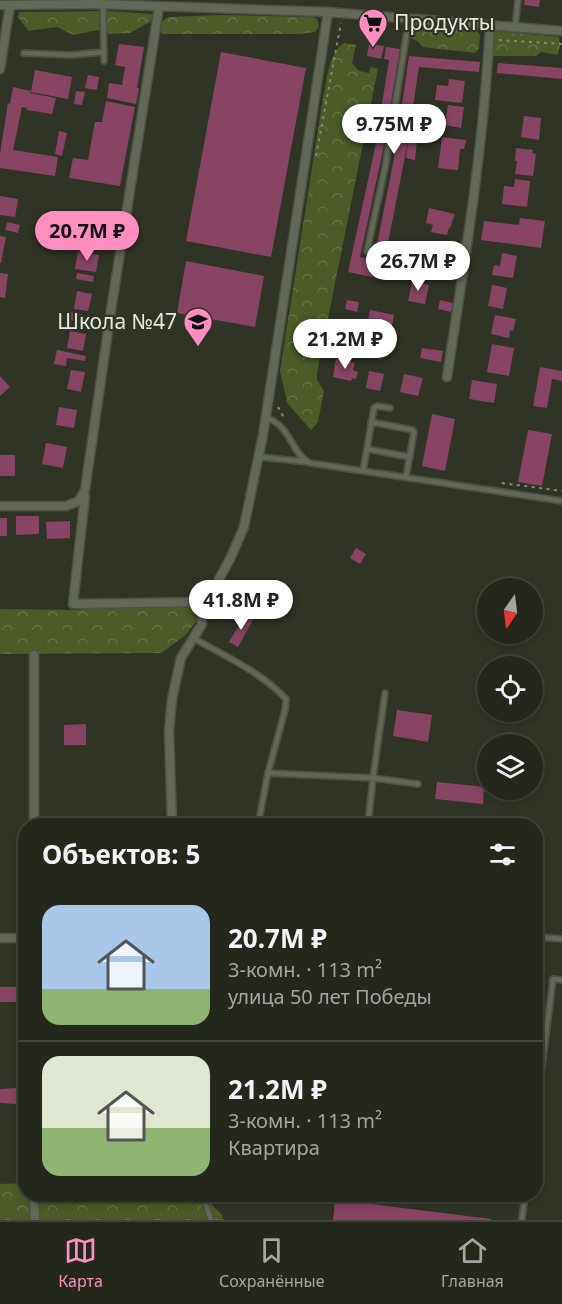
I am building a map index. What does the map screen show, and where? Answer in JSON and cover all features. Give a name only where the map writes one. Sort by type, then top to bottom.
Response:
[{"type":"street","points":[[0,5],[99,3],[328,12],[562,31]]},
{"type":"street","points":[[0,69],[10,5]]},
{"type":"street","points":[[159,7],[111,310],[73,604],[201,602],[210,596],[244,527],[266,417],[328,12]]},
{"type":"street","points":[[447,377],[475,194],[487,87],[490,25]]},
{"type":"street","points":[[0,506],[66,506],[79,501],[86,490]]},
{"type":"street","points":[[172,818],[169,730],[172,699],[181,658],[202,624],[201,602]]},
{"type":"street","points":[[34,655],[34,818]]},
{"type":"street","points":[[0,938],[18,938]]},
{"type":"street","points":[[34,1202],[35,1220]]},
{"type":"lane","points":[[515,27],[518,0]]},
{"type":"lane","points":[[99,3],[105,61]]},
{"type":"lane","points":[[368,251],[385,168],[409,19]]},
{"type":"lane","points":[[24,53],[70,55],[104,52]]},
{"type":"lane","points":[[363,471],[374,408],[377,405],[390,408]]},
{"type":"lane","points":[[266,417],[281,426],[300,454],[310,463]]},
{"type":"lane","points":[[371,422],[413,430],[406,477]]},
{"type":"lane","points":[[367,449],[410,457]]},
{"type":"lane","points":[[259,457],[562,501]]},
{"type":"lane","points":[[193,638],[238,663],[277,689],[286,699],[259,818]]},
{"type":"lane","points":[[369,818],[385,693]]},
{"type":"lane","points":[[268,772],[373,778],[418,784]]},
{"type":"lane","points":[[543,938],[562,939]]},
{"type":"lane","points":[[543,1058],[553,979],[562,980]]},
{"type":"lane","points":[[205,1202],[211,1220]]},
{"type":"lane","points":[[522,1220],[524,1202]]},
{"type":"path","points":[[316,161],[340,24],[344,23]]},
{"type":"path","points":[[489,40],[562,44]]},
{"type":"path","points":[[277,405],[287,424]]},
{"type":"path","points":[[494,482],[562,491]]},
{"type":"green space","points":[[111,11],[153,14],[153,17],[150,22],[130,33],[109,34],[98,30],[73,35],[57,27],[28,31],[18,17],[19,12]]},
{"type":"green space","points":[[222,15],[313,17],[317,19],[319,26],[315,32],[299,34],[163,34],[160,30],[162,22],[168,17]]},
{"type":"green space","points":[[417,22],[475,28],[480,35],[479,49],[475,53],[423,47],[409,37],[410,29]]},
{"type":"green space","points":[[489,30],[559,37],[558,55],[541,52],[536,56],[489,56]]},
{"type":"green space","points":[[344,43],[356,45],[352,63],[359,71],[369,73],[371,67],[378,69],[317,373],[317,380],[324,391],[318,422],[311,430],[287,403],[280,371],[327,76],[331,60]]},
{"type":"green space","points":[[190,602],[197,620],[186,635],[161,653],[0,654],[0,609],[79,610],[91,604]]},
{"type":"green space","points":[[18,1183],[18,1202],[209,1202],[224,1220],[0,1220],[0,1184]]},
{"type":"building","points":[[525,0],[540,0],[539,7],[524,5]]},
{"type":"building","points":[[119,44],[144,47],[136,104],[107,98],[109,83],[122,85],[125,67],[115,65]]},
{"type":"building","points":[[369,44],[384,46],[381,59],[367,56]]},
{"type":"building","points":[[386,47],[400,49],[383,150],[360,257],[374,260],[395,153],[409,56],[480,62],[479,72],[419,67],[409,133],[425,135],[425,142],[417,141],[415,160],[406,158],[408,141],[381,279],[348,272],[375,148],[389,60],[384,59]]},
{"type":"building","points":[[221,52],[306,68],[271,257],[186,241]]},
{"type":"building","points":[[498,63],[562,68],[562,79],[497,73]]},
{"type":"building","points":[[35,70],[72,77],[68,99],[31,92]]},
{"type":"building","points":[[88,75],[99,77],[97,90],[85,88]]},
{"type":"building","points":[[449,79],[465,81],[462,103],[435,100],[437,85],[448,86]]},
{"type":"building","points":[[13,87],[56,98],[52,114],[22,107],[13,150],[58,157],[55,176],[0,168],[8,103],[10,104]]},
{"type":"building","points":[[76,91],[85,92],[82,105],[74,104]]},
{"type":"building","points":[[106,101],[135,107],[120,186],[69,178],[73,158],[88,160],[95,122],[102,122]]},
{"type":"building","points":[[448,105],[464,107],[461,128],[445,125]]},
{"type":"building","points":[[524,116],[541,118],[539,140],[521,137]]},
{"type":"building","points":[[59,131],[67,133],[62,156],[55,154]]},
{"type":"building","points":[[442,137],[466,140],[464,149],[460,149],[458,170],[438,168]]},
{"type":"building","points":[[516,148],[533,150],[532,153],[536,154],[533,176],[515,174]]},
{"type":"building","points":[[515,179],[530,181],[527,207],[502,204],[504,186],[514,187]]},
{"type":"building","points":[[0,196],[18,199],[15,217],[0,215]]},
{"type":"building","points":[[429,208],[455,214],[447,235],[431,232],[433,225],[426,223]]},
{"type":"building","points":[[520,218],[545,221],[541,248],[481,240],[484,221],[519,225]]},
{"type":"building","points":[[7,222],[20,225],[18,233],[5,230]]},
{"type":"building","points":[[77,231],[101,236],[98,249],[86,246],[87,240],[76,238]]},
{"type":"building","points":[[0,236],[6,237],[1,263],[0,263]]},
{"type":"building","points":[[434,242],[452,246],[447,265],[429,261]]},
{"type":"building","points":[[78,251],[99,255],[96,272],[75,269]]},
{"type":"building","points":[[502,253],[517,256],[513,278],[492,275],[494,265],[500,266]]},
{"type":"building","points":[[186,261],[264,276],[255,327],[177,313]]},
{"type":"building","points":[[0,273],[8,274],[5,298],[0,297]]},
{"type":"building","points":[[77,273],[94,276],[93,282],[76,279]]},
{"type":"building","points":[[413,277],[419,278],[418,282],[429,285],[425,304],[408,301]]},
{"type":"building","points":[[492,285],[507,288],[503,309],[488,306]]},
{"type":"building","points":[[77,291],[92,294],[88,311],[74,309]]},
{"type":"building","points":[[347,300],[359,302],[357,312],[345,309]]},
{"type":"building","points":[[440,300],[453,303],[451,312],[438,309]]},
{"type":"building","points":[[370,310],[394,315],[390,336],[366,332]]},
{"type":"building","points":[[70,312],[84,315],[83,322],[68,320]]},
{"type":"building","points":[[495,315],[516,319],[513,331],[510,330],[509,338],[491,334]]},
{"type":"building","points":[[70,331],[86,334],[83,351],[67,348]]},
{"type":"building","points":[[337,333],[378,340],[376,353],[335,346]]},
{"type":"building","points":[[492,344],[514,348],[509,376],[487,372]]},
{"type":"building","points":[[422,348],[443,351],[441,362],[420,358]]},
{"type":"building","points":[[57,350],[86,356],[85,361],[67,358],[66,366],[54,364]]},
{"type":"building","points":[[336,359],[355,363],[353,370],[358,372],[356,379],[352,378],[351,381],[333,377]]},
{"type":"building","points":[[540,367],[562,371],[562,381],[552,379],[547,408],[533,406]]},
{"type":"building","points":[[71,370],[85,372],[81,392],[67,389]]},
{"type":"building","points":[[369,371],[384,374],[380,391],[366,388]]},
{"type":"building","points":[[404,374],[423,378],[418,396],[400,392]]},
{"type":"building","points":[[0,376],[10,387],[0,396]]},
{"type":"building","points":[[472,380],[497,384],[494,403],[469,399]]},
{"type":"building","points":[[59,407],[77,410],[74,428],[56,425]]},
{"type":"building","points":[[432,414],[455,419],[445,471],[422,466]]},
{"type":"building","points":[[528,430],[552,434],[542,486],[518,482]]},
{"type":"building","points":[[46,443],[67,447],[63,468],[42,464]]},
{"type":"building","points":[[0,455],[15,455],[15,476],[0,476]]},
{"type":"building","points":[[16,516],[39,516],[39,534],[16,535]]},
{"type":"building","points":[[0,518],[7,518],[7,536],[0,536]]},
{"type":"building","points":[[70,521],[70,538],[47,539],[46,522]]},
{"type":"building","points":[[356,548],[366,554],[360,564],[350,558]]},
{"type":"building","points":[[245,615],[253,620],[238,647],[229,642]]},
{"type":"building","points":[[397,710],[432,715],[428,742],[393,736]]},
{"type":"building","points":[[86,724],[86,745],[64,745],[64,725]]},
{"type":"building","points":[[437,782],[477,786],[477,800],[483,800],[483,804],[435,799]]},
{"type":"building","points":[[0,987],[18,987],[18,1002],[0,1002]]},
{"type":"building","points":[[16,1088],[17,1104],[0,1103],[0,1089]]},
{"type":"building","points":[[335,1202],[355,1204],[355,1202],[491,1220],[333,1220]]},
{"type":"place","name":"Продукты","points":[[373,48]]},
{"type":"place","name":"Школа №47","points":[[198,348]]}]
